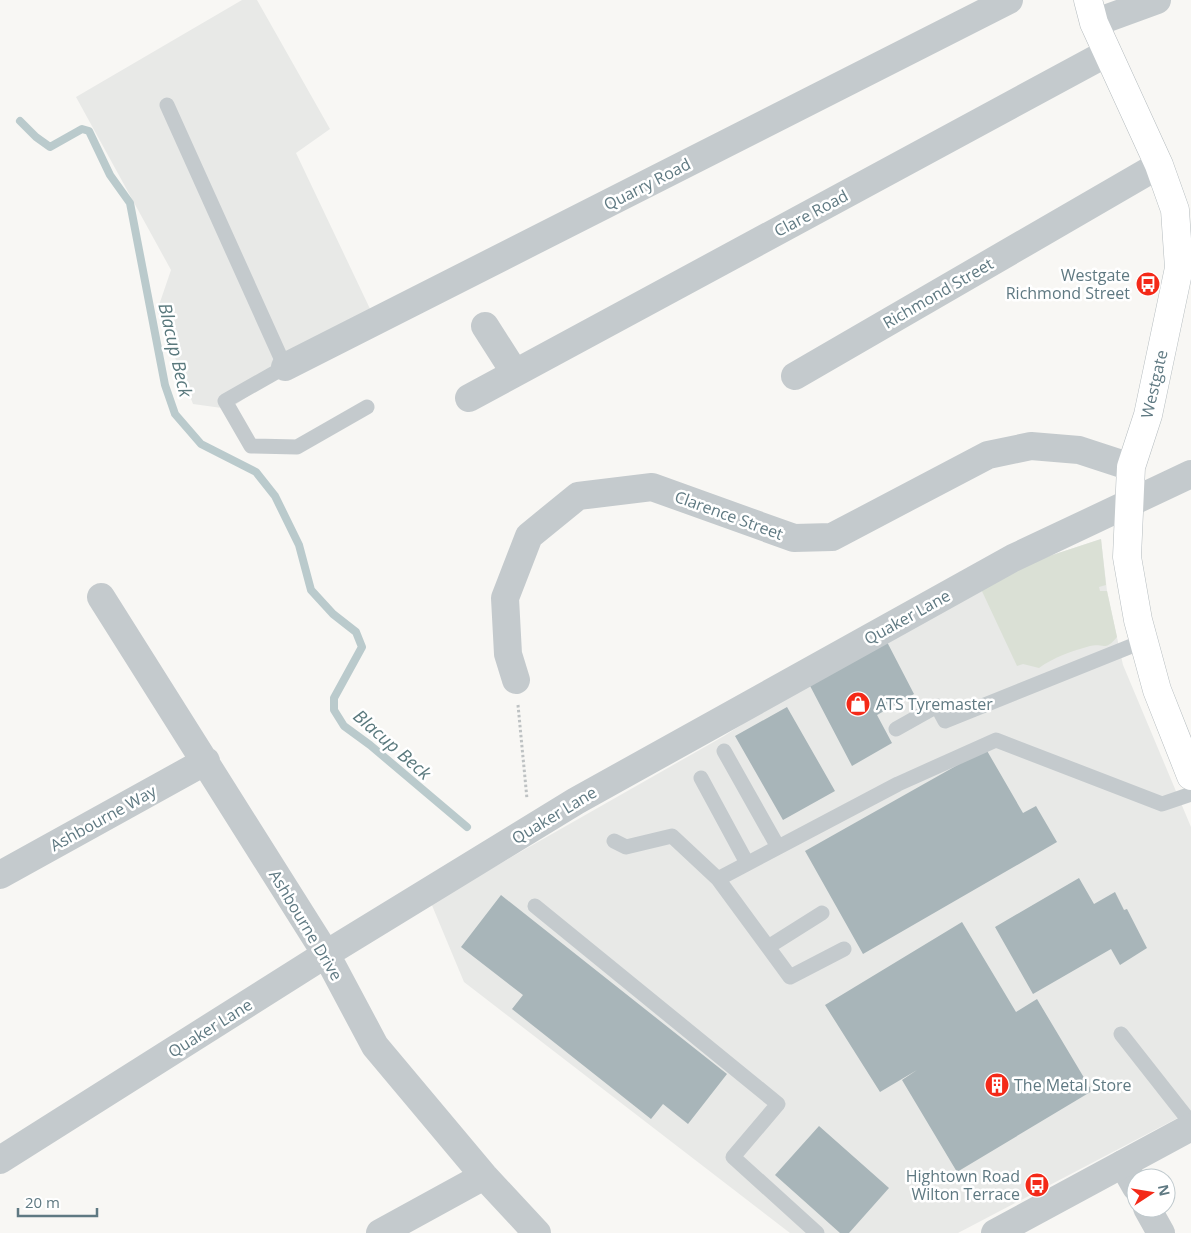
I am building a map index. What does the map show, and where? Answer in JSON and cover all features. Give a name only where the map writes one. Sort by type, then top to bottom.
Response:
[{"type":"main road","name":"Westgate","points":[[1091,12],[1107,53],[1159,165],[1175,210],[1184,247],[1148,415],[1131,467],[1127,557],[1144,641],[1157,690],[1189,769]]},
{"type":"street","name":"Quarry Road","points":[[285,367],[1009,0]]},
{"type":"street","points":[[1091,12],[1157,0]]},
{"type":"street","name":"Clare Road","points":[[469,398],[1107,53]]},
{"type":"street","name":"Richmond Street","points":[[795,376],[1159,165]]},
{"type":"street","points":[[485,326],[515,373]]},
{"type":"street","name":"Clarence Street","points":[[516,680],[508,654],[505,598],[528,536],[578,496],[652,487],[794,538],[832,537],[988,455],[1031,446],[1079,450],[1131,467]]},
{"type":"street","name":"Quaker Lane","points":[[0,1160],[326,954],[594,791],[1013,558],[1191,474]]},
{"type":"street","name":"Ashbourne Drive","points":[[101,597],[326,954],[376,1046],[484,1176],[537,1233]]},
{"type":"street","name":"Ashbourne Way","points":[[0,875],[206,761]]},
{"type":"street","points":[[995,1233],[1191,1127]]},
{"type":"street","points":[[1123,1164],[1126,1169]]},
{"type":"street","points":[[380,1233],[484,1176]]},
{"type":"street","points":[[1153,1218],[1161,1233]]},
{"type":"lane","points":[[167,105],[285,367],[225,401],[251,446],[297,447],[367,408]]},
{"type":"lane","points":[[896,729],[937,706],[945,721],[1144,641]]},
{"type":"lane","points":[[718,879],[898,784],[996,740],[1162,804],[1191,794]]},
{"type":"lane","points":[[724,751],[778,847]]},
{"type":"lane","points":[[701,778],[748,863]]},
{"type":"lane","points":[[614,841],[626,846],[672,836],[718,879],[790,977],[844,949]]},
{"type":"lane","points":[[535,906],[778,1104],[733,1157],[817,1233]]},
{"type":"lane","points":[[768,947],[822,913]]},
{"type":"lane","points":[[1121,1034],[1191,1123]]},
{"type":"path","points":[[516,680],[530,829]]},
{"type":"shaded area","points":[[242,0],[257,0],[330,129],[296,153],[372,313],[229,409],[193,404],[157,311],[171,270],[76,97]]},
{"type":"shaded area","points":[[1101,539],[1107,591],[1123,665],[1191,827],[1191,1111],[958,1233],[790,1233],[464,982],[431,903],[724,736],[808,682],[1019,566]]},
{"type":"shaded area","points":[[1101,539],[1106,585],[1099,587],[1100,591],[1107,591],[1117,637],[1107,646],[1094,645],[1077,650],[1039,668],[1023,664],[1017,666],[980,587],[1019,566]]},
{"type":"building","name":"ATS Tyremaster","points":[[886,640],[914,694],[877,715],[892,743],[852,766],[808,682]]},
{"type":"building","points":[[787,707],[835,791],[783,820],[735,736]]},
{"type":"building","points":[[986,749],[1023,813],[1036,806],[1057,842],[863,954],[805,851]]},
{"type":"building","points":[[1079,878],[1094,904],[1115,892],[1124,910],[1127,909],[1147,948],[1120,965],[1111,949],[1033,994],[995,927]]},
{"type":"building","points":[[501,895],[727,1074],[688,1124],[663,1104],[651,1119],[512,1009],[523,995],[461,947]]},
{"type":"building","points":[[962,922],[1016,1012],[1037,999],[1092,1091],[957,1172],[902,1080],[917,1070],[880,1092],[825,1005]]},
{"type":"building","points":[[819,1126],[889,1188],[849,1233],[840,1233],[775,1175]]},
{"type":"waterway","name":"Blacup Beck","points":[[20,121],[36,137],[50,147],[82,129],[89,131],[110,175],[130,203],[165,385],[175,414],[201,444],[256,472],[275,496],[299,545],[311,590],[333,614],[356,632],[362,647],[334,698],[334,710],[344,726],[370,745],[467,827]]},
{"type":"place","name":"Westgate Richmond Street","points":[[1148,284]]},
{"type":"place","name":"ATS Tyremaster","points":[[858,704]]},
{"type":"place","name":"The Metal Store","points":[[997,1085]]},
{"type":"place","name":"Hightown Road Wilton Terrace","points":[[1037,1185]]}]
